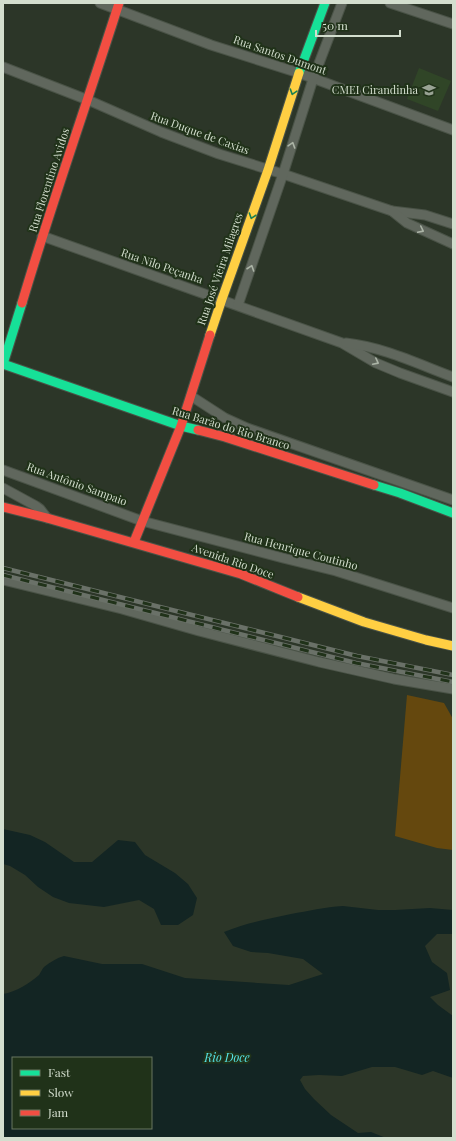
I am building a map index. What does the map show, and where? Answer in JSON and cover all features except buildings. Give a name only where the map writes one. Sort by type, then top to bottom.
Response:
[{"type":"street","name":"Rua Santos Dumont","points":[[100,3],[117,6],[211,45],[299,73],[453,130]]},
{"type":"street","name":"Rua José Vieira Milagres","points":[[134,542],[181,426],[222,299],[268,170],[299,73],[325,3]]},
{"type":"street","points":[[238,305],[283,174],[313,79],[342,3]]},
{"type":"street","points":[[390,3],[453,24]]},
{"type":"street","name":"Rua Florentino Avidos","points":[[3,364],[5,353],[42,236],[88,100],[117,6]]},
{"type":"street","name":"Rua Duque de Caxias","points":[[3,67],[88,100],[161,132],[219,154],[392,211],[425,215],[453,224]]},
{"type":"street","name":"Rua Duque de Caxias","points":[[392,211],[407,223],[453,244]]},
{"type":"street","name":"Rua Nilo Peçanha","points":[[42,236],[342,342],[381,350],[453,377]]},
{"type":"street","name":"Rua Nilo Peçanha","points":[[342,342],[376,363],[453,392]]},
{"type":"street","name":"Rua Barão do Rio Branco","points":[[3,364],[181,426],[225,437],[400,493],[453,513]]},
{"type":"street","points":[[190,396],[225,418],[247,428],[453,500]]},
{"type":"street","name":"Rua Antônio Sampaio","points":[[3,470],[142,521]]},
{"type":"street","points":[[3,488],[36,506],[47,518]]},
{"type":"street","name":"Avenida Rio Doce","points":[[3,507],[134,542],[242,574],[364,622],[453,646]]},
{"type":"street","name":"Rua Henrique Coutinho","points":[[142,521],[336,571],[453,608]]},
{"type":"street","points":[[3,580],[122,609],[199,631],[319,662],[394,679],[453,690]]},
{"type":"shaded area","name":"CMEI Cirandinha","points":[[419,68],[451,81],[438,111],[407,99]]},
{"type":"shaded area","points":[[407,695],[444,703],[453,719],[453,850],[437,848],[395,836]]},
{"type":"water","points":[[3,829],[30,835],[45,842],[74,862],[92,862],[118,840],[135,842],[145,855],[175,873],[188,884],[197,898],[193,915],[178,925],[161,925],[154,909],[139,900],[104,907],[69,903],[53,897],[38,887],[25,875],[10,866],[3,864]]},
{"type":"water","name":"Rio Doce","points":[[343,906],[378,910],[430,908],[453,910],[453,934],[437,934],[425,946],[432,962],[447,973],[450,990],[430,997],[453,1016],[453,1078],[433,1071],[422,1075],[395,1067],[372,1067],[342,1076],[303,1076],[300,1080],[305,1089],[331,1115],[358,1133],[371,1132],[386,1138],[3,1138],[3,994],[27,984],[39,975],[46,965],[64,956],[102,964],[142,964],[185,978],[289,985],[323,974],[303,959],[268,953],[251,952],[233,946],[224,932],[241,926],[310,910]]},
{"type":"railway","points":[[3,568],[357,656],[453,675]]},
{"type":"railway","points":[[3,575],[356,663],[453,682]]},
{"type":"traffic: fast","points":[[299,73],[325,3]]},
{"type":"traffic: fast","points":[[22,303],[3,364],[181,426],[198,430]]},
{"type":"traffic: fast","points":[[374,485],[453,513]]},
{"type":"traffic: slow","points":[[210,335],[268,170],[299,73]]},
{"type":"traffic: slow","points":[[298,597],[364,622],[426,640],[453,646]]},
{"type":"traffic: jam","points":[[22,303],[57,190],[119,3]]},
{"type":"traffic: jam","points":[[134,542],[181,426],[210,335]]},
{"type":"traffic: jam","points":[[198,430],[225,437],[374,485]]},
{"type":"traffic: jam","points":[[3,507],[47,518],[241,574],[298,597]]},
{"type":"place","name":"CMEI Cirandinha","points":[[429,90]]}]
